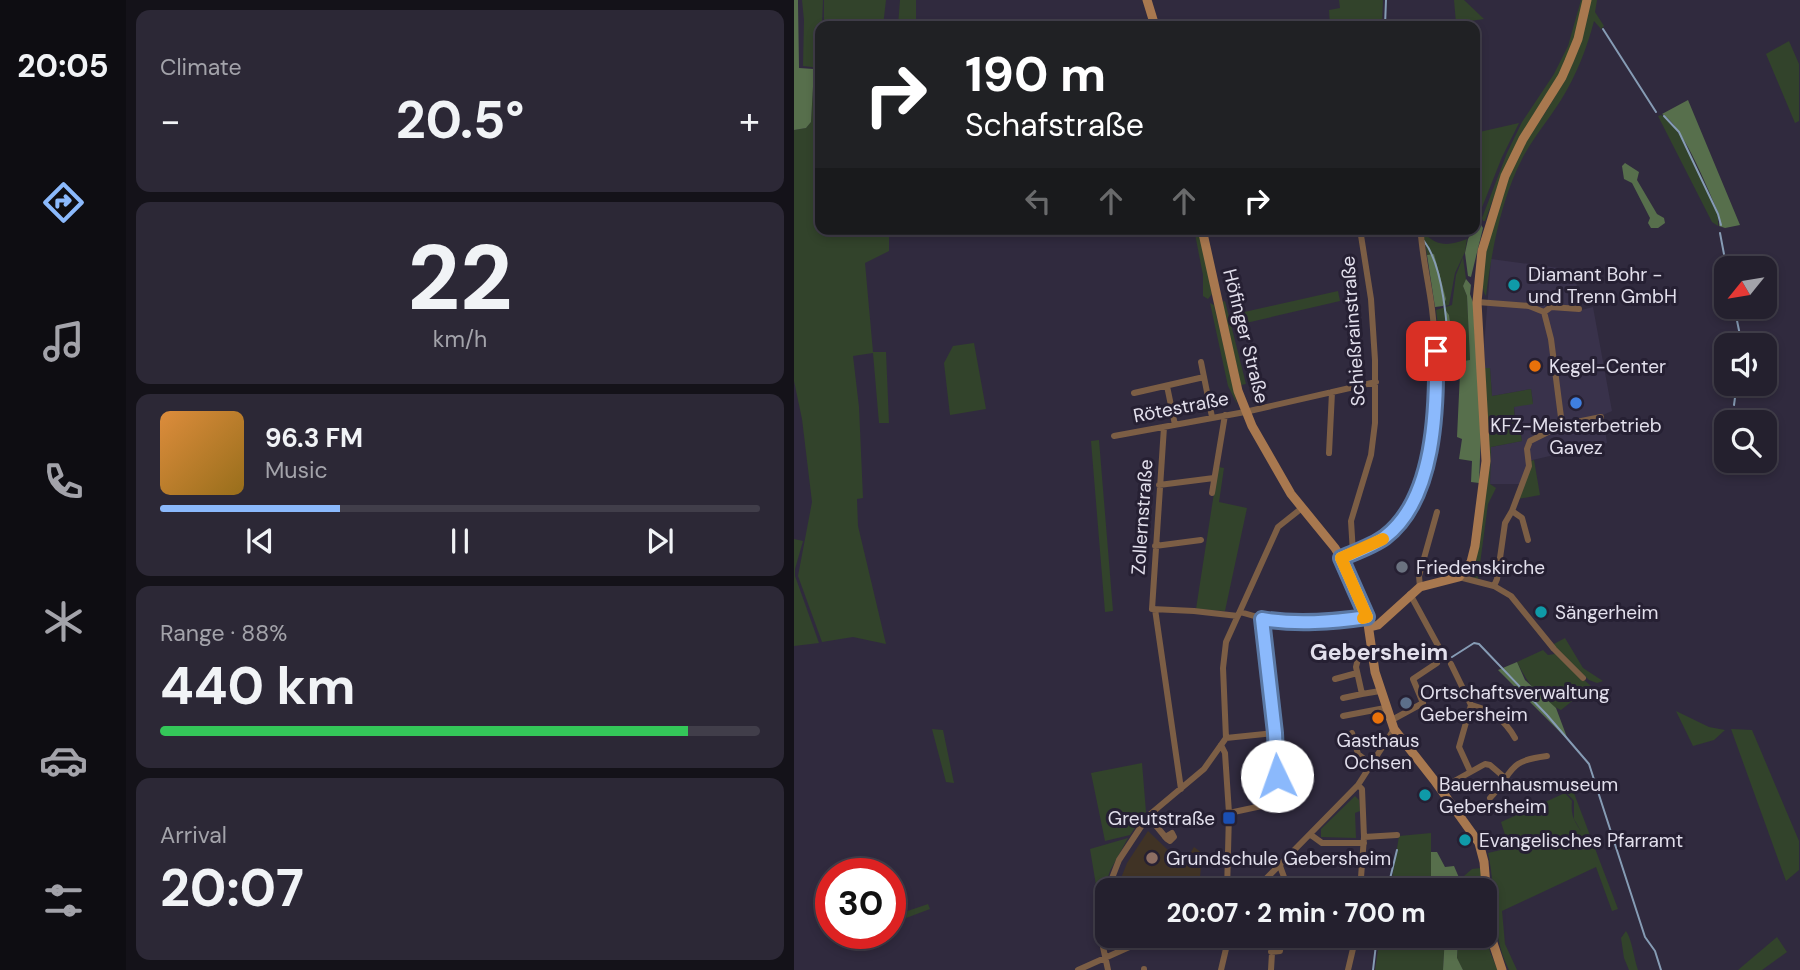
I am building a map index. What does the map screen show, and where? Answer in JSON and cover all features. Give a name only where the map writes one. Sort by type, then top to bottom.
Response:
[{"type":"street","points":[[1147,0],[1153,21]]},
{"type":"street","points":[[1459,577],[1471,562],[1475,546],[1486,461],[1477,302],[1482,251],[1497,197],[1513,157],[1569,61],[1581,30],[1587,0]]},
{"type":"street","name":"Höfinger Straße","points":[[1203,235],[1245,412],[1280,475],[1341,558],[1367,617],[1380,691],[1392,725],[1475,835],[1481,847],[1492,942],[1502,970]]},
{"type":"street","name":"Schießrainstraße","points":[[1353,553],[1351,521],[1371,455],[1375,423],[1376,382],[1371,299],[1361,235]]},
{"type":"street","points":[[1341,558],[1384,538],[1404,516],[1423,477],[1432,438],[1437,392],[1436,351],[1422,238]]},
{"type":"street","points":[[1477,302],[1529,306],[1544,312]]},
{"type":"street","points":[[1544,312],[1551,307],[1579,309]]},
{"type":"street","points":[[1544,312],[1549,330],[1562,425]]},
{"type":"street","points":[[1201,362],[1212,417]]},
{"type":"street","points":[[1134,393],[1204,377]]},
{"type":"street","name":"Rötestraße","points":[[1114,436],[1245,412],[1376,382]]},
{"type":"street","points":[[1167,386],[1175,425]]},
{"type":"street","points":[[1329,453],[1332,392]]},
{"type":"street","points":[[1212,493],[1225,415]]},
{"type":"street","points":[[1494,586],[1498,579],[1505,523],[1528,466],[1527,449],[1530,442],[1562,425],[1601,417]]},
{"type":"street","name":"Zollernstraße","points":[[1164,427],[1154,546],[1153,609],[1181,789]]},
{"type":"street","points":[[1159,485],[1214,478]]},
{"type":"street","points":[[1112,878],[1119,860],[1148,816],[1204,769],[1226,738],[1223,656],[1226,642],[1278,527],[1302,508]]},
{"type":"street","points":[[1512,511],[1522,518],[1528,540]]},
{"type":"street","points":[[1420,587],[1419,576],[1437,512]]},
{"type":"street","points":[[1154,546],[1201,540]]},
{"type":"street","points":[[1370,628],[1378,625],[1420,587],[1459,577],[1494,586],[1516,602],[1554,649],[1583,678]]},
{"type":"street","points":[[1411,594],[1441,651]]},
{"type":"street","points":[[1153,609],[1239,614],[1295,623],[1367,617]]},
{"type":"street","points":[[1229,813],[1276,802],[1278,797],[1275,733],[1262,619]]},
{"type":"street","points":[[1362,694],[1357,673],[1358,659],[1373,655]]},
{"type":"street","points":[[1268,878],[1358,785],[1372,765],[1392,725],[1423,703],[1413,679],[1437,663]]},
{"type":"street","points":[[1451,664],[1471,705],[1506,723],[1515,738]]},
{"type":"street","points":[[1335,679],[1357,673]]},
{"type":"street","points":[[1343,698],[1380,691]]},
{"type":"street","points":[[1470,771],[1459,745],[1471,705]]},
{"type":"street","points":[[1343,716],[1385,708]]},
{"type":"street","points":[[1226,738],[1275,733]]},
{"type":"street","points":[[1352,733],[1358,754],[1372,765]]},
{"type":"street","points":[[1221,745],[1227,762],[1227,878]]},
{"type":"street","points":[[1490,798],[1498,790],[1504,777],[1522,761],[1547,756]]},
{"type":"street","points":[[1440,789],[1487,764],[1504,777]]},
{"type":"street","points":[[1358,785],[1362,789],[1364,840],[1361,878]]},
{"type":"street","points":[[1148,816],[1165,836]]},
{"type":"street","points":[[1311,835],[1322,842],[1397,835]]},
{"type":"street","points":[[1280,866],[1284,878]]},
{"type":"street","points":[[1103,948],[1108,970]]},
{"type":"street","points":[[1078,970],[1127,948]]},
{"type":"street","points":[[1221,970],[1226,948]]},
{"type":"street","points":[[1271,970],[1271,952],[1280,951],[1280,948]]},
{"type":"street","points":[[1348,970],[1353,948]]},
{"type":"shaded area","points":[[1491,259],[1574,270],[1581,310],[1593,307],[1612,411],[1603,415],[1607,443],[1528,461],[1521,484],[1490,484],[1491,447],[1522,441],[1520,429],[1516,429],[1514,406],[1533,403],[1531,389],[1492,396],[1490,368],[1485,368],[1484,346]]},
{"type":"shaded area","name":"Grundschule Gebersheim","points":[[1148,831],[1170,852],[1186,860],[1194,847],[1202,853],[1200,878],[1121,878],[1127,863]]},
{"type":"green space","points":[[794,0],[798,0],[799,68],[814,69],[811,122],[806,128],[794,130]]},
{"type":"green space","points":[[802,0],[823,0],[822,21],[815,21],[815,68],[803,66]]},
{"type":"green space","points":[[824,0],[886,0],[884,21],[824,21]]},
{"type":"green space","points":[[900,0],[916,0],[916,21],[898,21]]},
{"type":"green space","points":[[1339,0],[1383,0],[1382,21],[1330,21],[1329,10],[1340,8]]},
{"type":"green space","points":[[1454,0],[1464,0],[1484,19],[1470,21],[1456,21]]},
{"type":"green space","points":[[1581,0],[1584,0],[1568,60],[1502,175],[1483,221],[1507,153],[1522,122],[1554,74],[1568,46]]},
{"type":"green space","points":[[1590,0],[1597,0],[1595,12],[1604,26],[1601,29],[1594,21],[1572,81],[1515,173],[1498,225],[1486,296],[1483,268],[1492,224],[1507,180],[1519,151],[1557,92]]},
{"type":"green space","points":[[1789,41],[1799,64],[1799,121],[1795,123],[1766,54]]},
{"type":"green space","points":[[814,69],[815,235],[889,235],[889,251],[865,263],[873,352],[886,352],[889,423],[879,423],[873,353],[853,356],[859,407],[863,498],[857,499],[858,526],[886,644],[853,637],[822,642],[798,576],[812,502],[802,419],[794,381],[794,130],[806,128],[811,122]]},
{"type":"green space","points":[[1688,100],[1740,225],[1725,228],[1719,226],[1719,214],[1694,159],[1678,131],[1662,114]]},
{"type":"green space","points":[[1661,115],[1677,131],[1693,160],[1718,214],[1718,226],[1712,222],[1658,116]]},
{"type":"green space","points":[[1519,123],[1480,212],[1480,132]]},
{"type":"green space","points":[[1625,163],[1639,172],[1637,180],[1657,214],[1664,218],[1665,223],[1658,228],[1651,228],[1648,223],[1650,218],[1632,183],[1624,179],[1622,166]]},
{"type":"green space","points":[[1480,223],[1483,228],[1471,277],[1468,276],[1465,253],[1470,235],[1480,235]]},
{"type":"green space","points":[[1195,235],[1200,235],[1212,294],[1208,299],[1203,296],[1203,275]]},
{"type":"green space","points":[[1424,235],[1444,244],[1467,239],[1465,252],[1455,273],[1449,305],[1444,306],[1443,287],[1434,254],[1427,255]]},
{"type":"green space","points":[[1434,254],[1446,299],[1443,306],[1435,307],[1427,255]]},
{"type":"green space","points":[[1463,257],[1470,360],[1457,362],[1449,315],[1445,309],[1448,340],[1440,343],[1436,310],[1452,305],[1456,275]]},
{"type":"green space","points":[[1466,279],[1471,285],[1470,294],[1474,305],[1481,432],[1479,483],[1471,482],[1472,461],[1459,459],[1462,439],[1457,437],[1460,373],[1441,373],[1440,343],[1448,340],[1444,308],[1449,315],[1456,362],[1470,360],[1467,296],[1463,286]]},
{"type":"green space","points":[[1338,291],[1340,301],[1233,326],[1231,315]]},
{"type":"green space","points":[[1225,301],[1246,384],[1241,385],[1222,302]]},
{"type":"green space","points":[[1210,303],[1214,305],[1237,404],[1228,386]]},
{"type":"green space","points":[[974,343],[986,409],[950,415],[944,363],[953,346]]},
{"type":"green space","points":[[1485,368],[1490,368],[1492,396],[1531,389],[1533,404],[1514,407],[1515,429],[1520,429],[1522,441],[1491,447],[1490,484],[1496,488],[1488,504],[1478,579],[1474,578],[1482,511]]},
{"type":"green space","points":[[1099,440],[1113,611],[1105,612],[1091,441]]},
{"type":"green space","points":[[1534,460],[1540,495],[1518,499],[1531,461]]},
{"type":"green space","points":[[1218,467],[1224,468],[1219,502],[1247,508],[1225,611],[1196,609]]},
{"type":"green space","points":[[794,539],[803,541],[795,576],[819,643],[794,646]]},
{"type":"green space","points":[[1565,638],[1583,668],[1603,681],[1597,683],[1589,680],[1552,645]]},
{"type":"green space","points":[[1543,650],[1548,655],[1555,654],[1591,686],[1561,710],[1535,690],[1517,662]]},
{"type":"green space","points":[[1517,662],[1525,680],[1556,708],[1568,740],[1498,670]]},
{"type":"green space","points":[[1676,711],[1709,727],[1725,730],[1714,740],[1693,746]]},
{"type":"green space","points":[[932,729],[943,730],[954,783],[946,782]]},
{"type":"green space","points":[[1731,729],[1752,730],[1799,841],[1799,870],[1786,881]]},
{"type":"green space","points":[[1142,763],[1146,812],[1130,835],[1105,841],[1091,773]]},
{"type":"green space","points":[[1572,788],[1618,909],[1612,911],[1596,867],[1502,911],[1505,944],[1517,970],[1509,970],[1497,932],[1497,878],[1492,878],[1488,853],[1509,848],[1501,822],[1565,793],[1572,801],[1574,819],[1574,801],[1565,791]]},
{"type":"green space","points":[[1355,796],[1359,800],[1360,811],[1355,813],[1356,838],[1321,837],[1321,829]]},
{"type":"green space","points":[[1431,833],[1431,878],[1392,878],[1399,836]]},
{"type":"green space","points":[[1128,838],[1108,878],[1095,879],[1090,849]]},
{"type":"green space","points":[[1431,852],[1437,852],[1445,867],[1454,866],[1459,878],[1431,878]]},
{"type":"green space","points":[[1481,868],[1482,878],[1462,878],[1472,869]]},
{"type":"green space","points":[[928,904],[930,909],[906,918],[906,912]]},
{"type":"green space","points":[[1626,931],[1638,970],[1629,970],[1624,958],[1621,938]]},
{"type":"green space","points":[[1777,937],[1787,952],[1762,970],[1738,970]]},
{"type":"green space","points":[[1378,948],[1444,948],[1443,970],[1375,970]]},
{"type":"green space","points":[[1444,948],[1457,948],[1457,958],[1463,970],[1443,970]]},
{"type":"green space","points":[[1457,948],[1489,948],[1498,970],[1463,970],[1457,959]]},
{"type":"waterway","points":[[1385,21],[1386,0]]},
{"type":"waterway","points":[[1603,29],[1656,112]]},
{"type":"waterway","points":[[1664,116],[1679,132],[1721,225]]},
{"type":"waterway","points":[[1720,233],[1724,256]]},
{"type":"waterway","points":[[1424,241],[1431,252],[1440,283],[1446,318],[1449,365]]},
{"type":"waterway","points":[[1737,319],[1740,333]]},
{"type":"waterway","points":[[1734,405],[1735,396]]},
{"type":"waterway","points":[[1452,657],[1474,643],[1479,644],[1547,715],[1589,764],[1645,937],[1655,951],[1661,970]]},
{"type":"waterway","points":[[1390,878],[1397,850]]},
{"type":"waterway","points":[[1373,970],[1376,948]]},
{"type":"slow traffic","points":[[1363,618],[1367,617],[1341,558],[1383,539]]},
{"type":"place","name":"Diamant Bohr - und Trenn GmbH","points":[[1514,285]]},
{"type":"place","name":"Kegel-Center","points":[[1535,366]]},
{"type":"place","name":"KFZ-Meisterbetrieb Gavez","points":[[1576,403]]},
{"type":"place","name":"Friedenskirche","points":[[1402,567]]},
{"type":"place","name":"Sängerheim","points":[[1541,612]]},
{"type":"place","name":"Ortschaftsverwaltung Gebersheim","points":[[1406,703]]},
{"type":"place","name":"Gasthaus Ochsen","points":[[1378,718]]},
{"type":"place","name":"Bauernhausmuseum Gebersheim","points":[[1425,795]]},
{"type":"place","name":"Greutstraße","points":[[1229,818]]},
{"type":"place","name":"Evangelisches Pfarramt","points":[[1465,840]]},
{"type":"place","name":"Grundschule Gebersheim","points":[[1152,858]]},
{"type":"district","name":"Gebersheim","points":[[1379,652]]},
{"type":"route","points":[[1277,776],[1262,619],[1295,623],[1367,617],[1341,558],[1384,538],[1394,529],[1414,499],[1423,477],[1432,438],[1437,392],[1436,351]]}]
